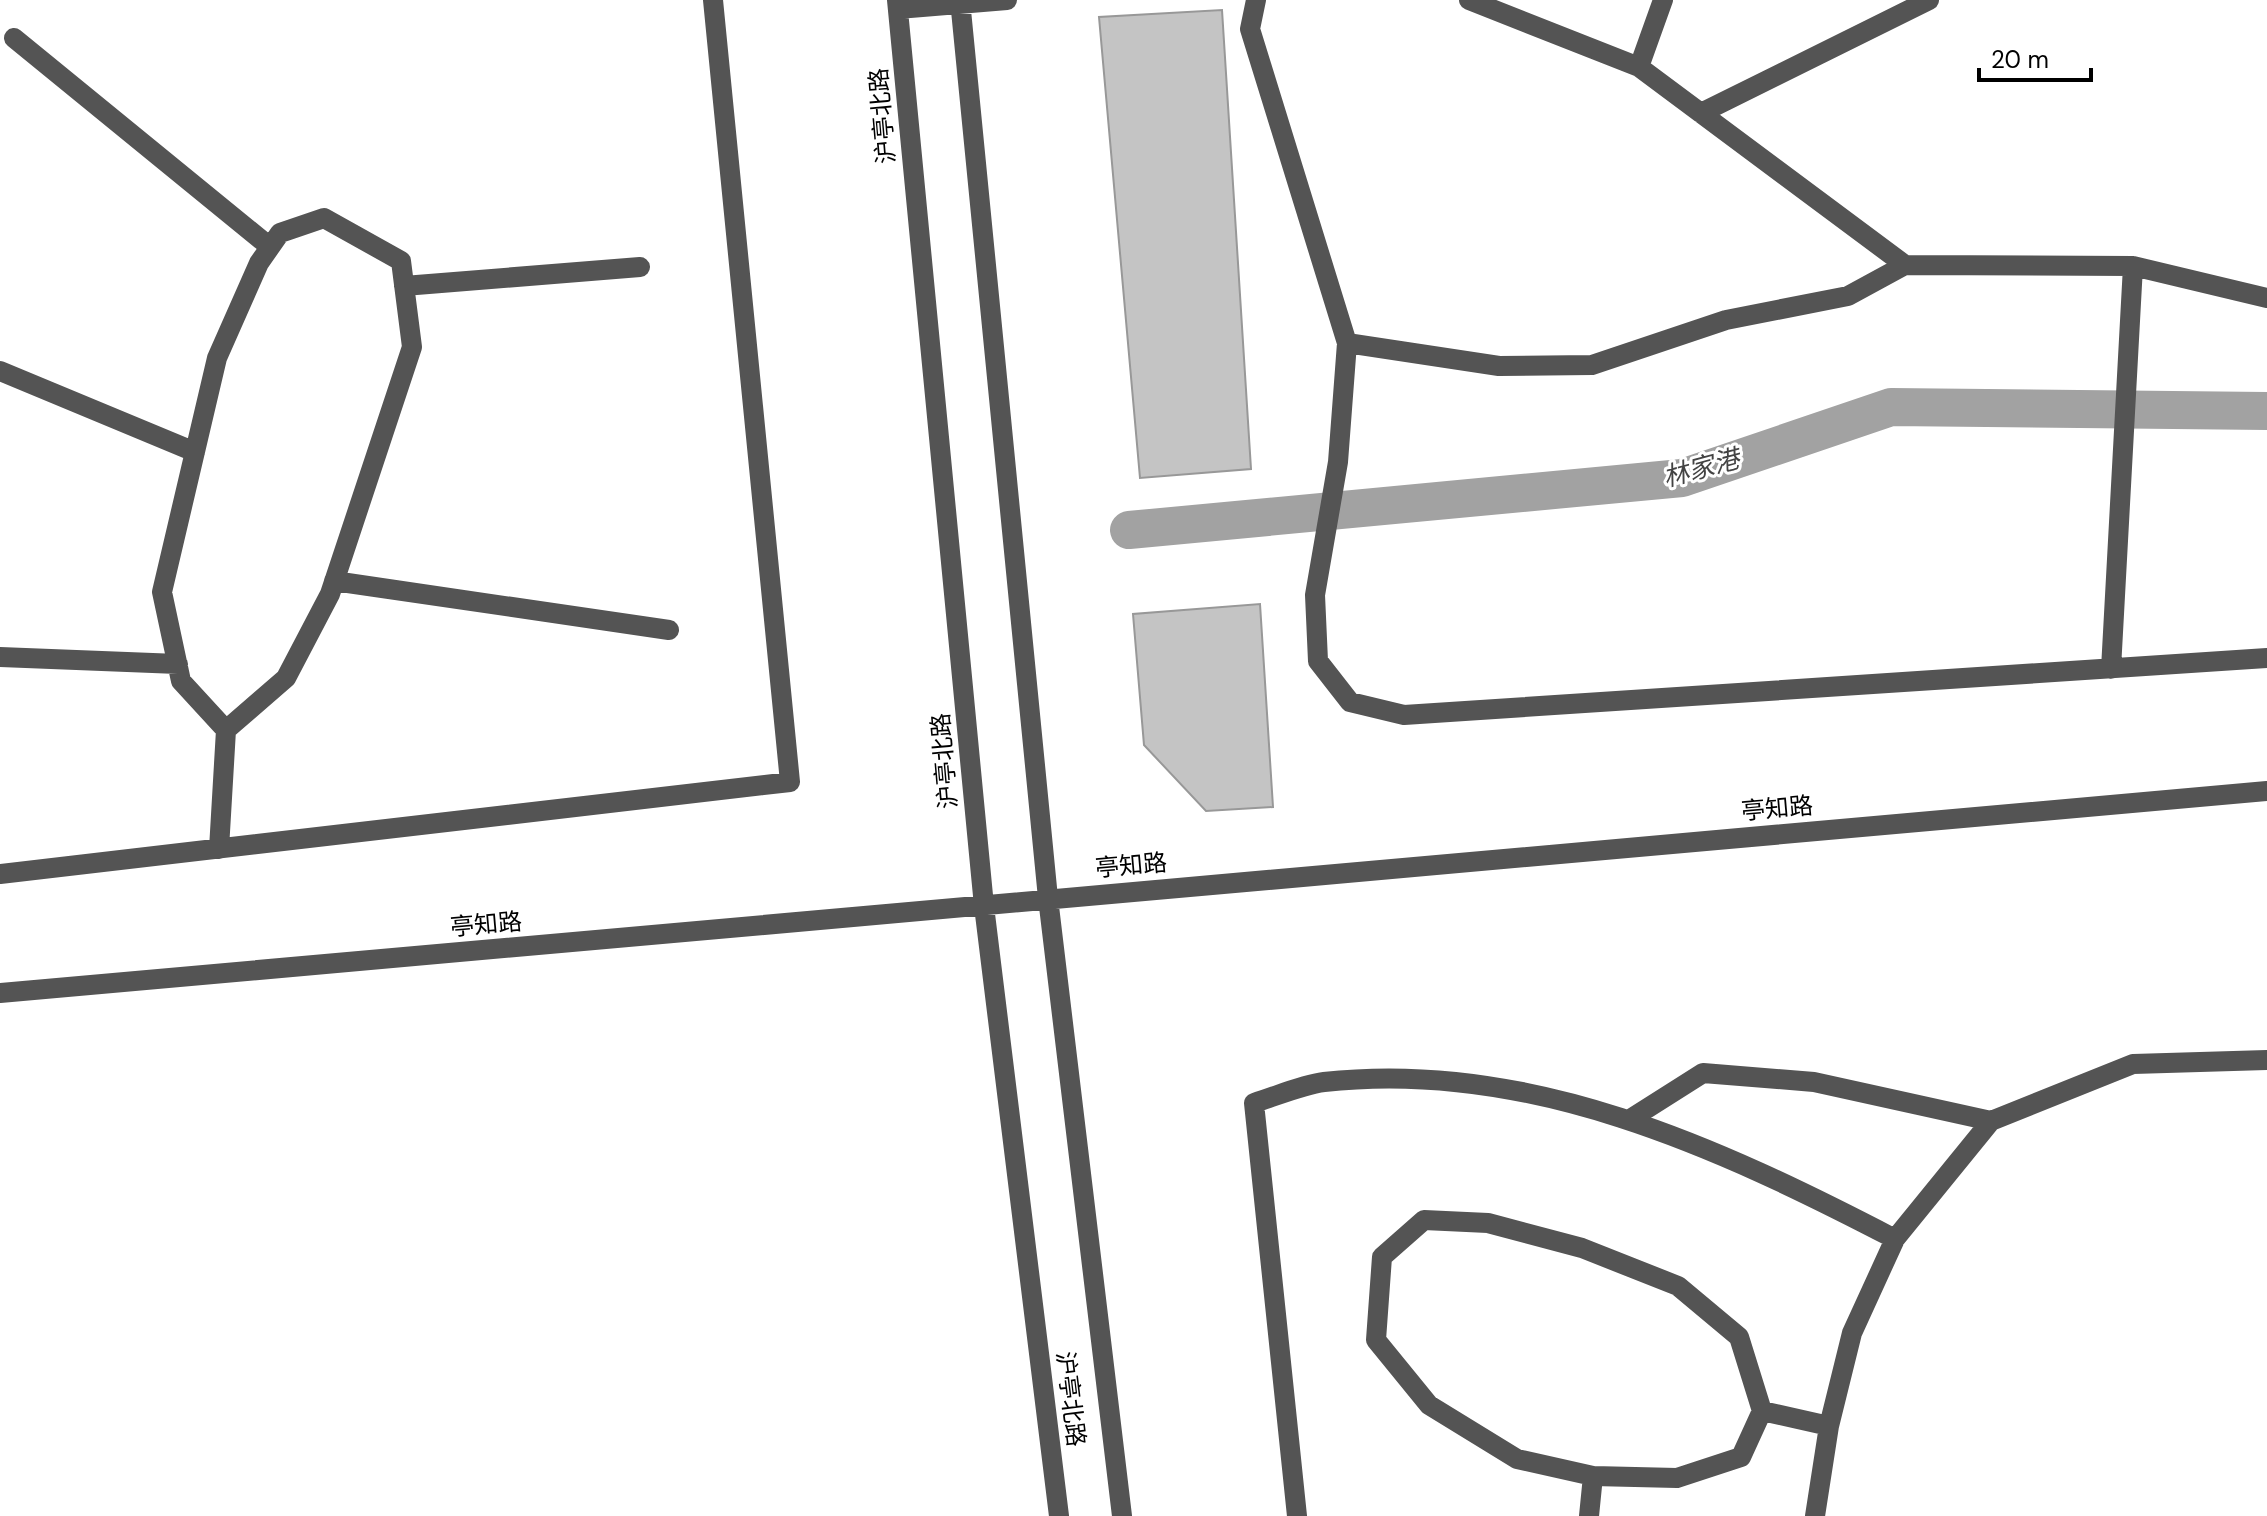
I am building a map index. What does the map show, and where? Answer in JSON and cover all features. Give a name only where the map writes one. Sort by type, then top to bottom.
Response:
[{"type":"street","points":[[0,874],[790,782],[713,0]]},
{"type":"street","points":[[897,4],[1007,0]]},
{"type":"street","points":[[1256,0],[1250,29],[1347,343],[1338,462],[1315,595],[1318,661],[1350,702],[1404,715],[2267,658]]},
{"type":"street","points":[[1469,0],[1639,67],[1905,265]]},
{"type":"street","points":[[1639,67],[1663,0]]},
{"type":"street","points":[[1701,113],[1929,0]]},
{"type":"street","name":"沪亭北路","points":[[961,2],[1048,898],[1122,1516]]},
{"type":"street","name":"沪亭北路","points":[[897,4],[984,906],[1059,1516]]},
{"type":"street","points":[[14,38],[270,247]]},
{"type":"street","points":[[219,849],[226,730],[286,678],[334,581],[412,347],[401,261],[324,218],[280,233],[259,263],[217,358],[162,592],[181,681],[226,730]]},
{"type":"street","points":[[1347,343],[1499,366],[1592,365],[1726,320],[1848,296],[1905,265],[2133,266],[2267,298]]},
{"type":"street","points":[[2111,669],[2133,266]]},
{"type":"street","points":[[404,286],[640,267]]},
{"type":"street","points":[[0,371],[195,452]]},
{"type":"street","points":[[334,581],[669,630]]},
{"type":"street","points":[[0,657],[178,664]]},
{"type":"street","name":"亭知路","points":[[0,993],[2267,791]]},
{"type":"street","points":[[1815,1516],[1829,1426],[1852,1333],[1895,1239],[1991,1121],[2133,1064],[2267,1060]]},
{"type":"street","points":[[1632,1118],[1703,1073],[1814,1082],[1991,1121]]},
{"type":"street","points":[[1297,1516],[1254,1103],[1322,1082],[1411,1081],[1501,1088],[1632,1118],[1773,1176],[1895,1239]]},
{"type":"street","points":[[1424,1220],[1488,1223],[1555,1241],[1678,1286],[1739,1337],[1762,1411],[1741,1457],[1677,1478],[1593,1476],[1517,1459],[1429,1405],[1376,1340],[1382,1257],[1424,1220]]},
{"type":"street","points":[[1762,1411],[1829,1426]]},
{"type":"street","points":[[1589,1516],[1593,1476]]},
{"type":"building","points":[[1222,10],[1251,469],[1140,478],[1099,17]]},
{"type":"building","points":[[1260,604],[1273,807],[1206,811],[1144,745],[1133,614]]},
{"type":"waterway","name":"林家港","points":[[1129,530],[1682,478],[1891,407],[2267,411]]}]
